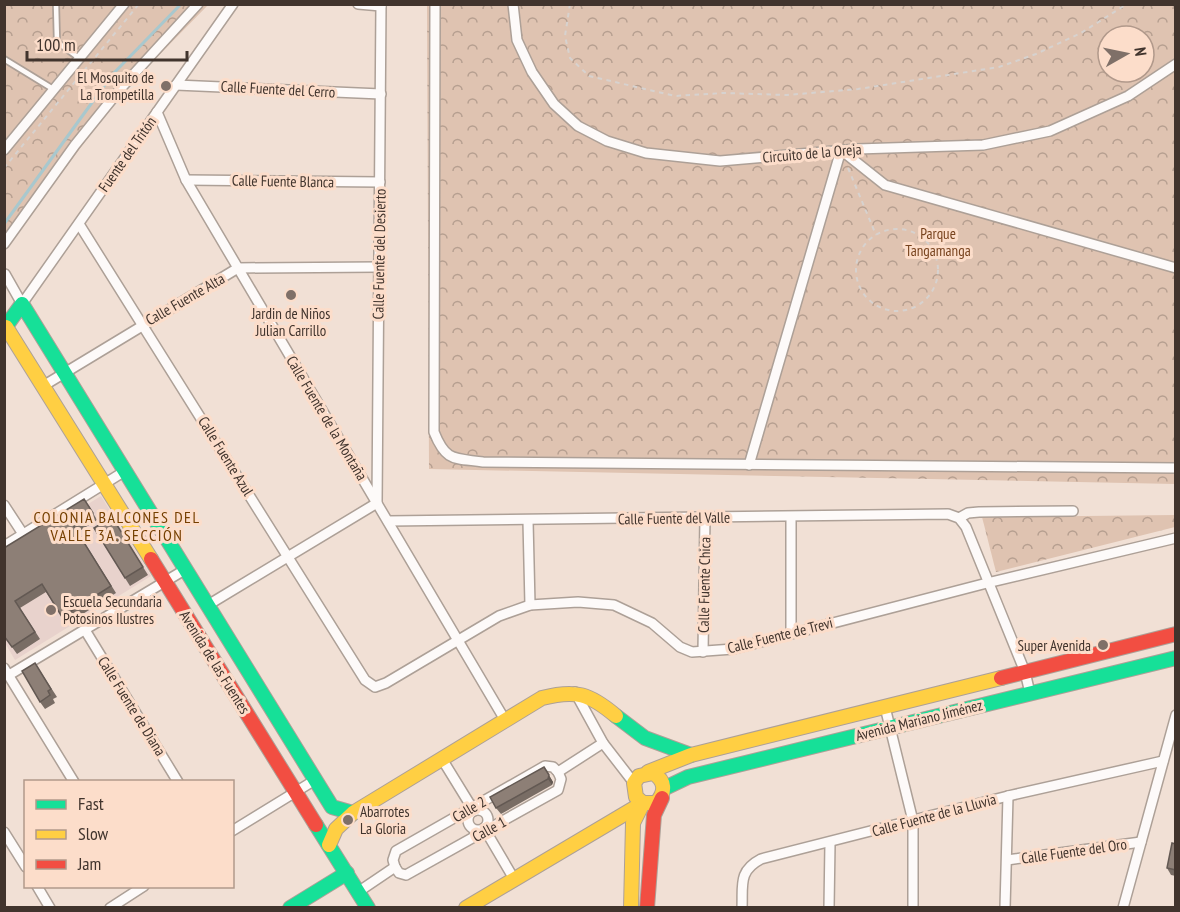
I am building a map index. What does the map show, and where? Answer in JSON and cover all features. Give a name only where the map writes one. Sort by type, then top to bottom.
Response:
[{"type":"street","points":[[4,150],[124,4]]},
{"type":"street","points":[[4,244],[75,145],[198,4]]},
{"type":"street","name":"Fuente del Tritón","points":[[22,304],[233,4]]},
{"type":"street","points":[[358,4],[381,5]]},
{"type":"street","points":[[435,4],[434,432],[441,449],[453,458],[483,462],[1176,468]]},
{"type":"street","name":"Circuito de la Oreja","points":[[513,4],[517,40],[532,72],[554,104],[578,126],[607,141],[646,153],[720,161],[841,150],[983,145],[1050,131],[1128,96],[1176,64]]},
{"type":"street","name":"Calle Fuente del Desierto","points":[[377,503],[381,5]]},
{"type":"street","name":"Calle Fuente del Cerro","points":[[176,85],[381,94]]},
{"type":"street","name":"Calle Fuente de la Montaña","points":[[157,112],[186,180],[505,720]]},
{"type":"street","points":[[749,465],[841,150],[885,185],[1176,268]]},
{"type":"street","name":"Calle Fuente Blanca","points":[[186,180],[380,182]]},
{"type":"street","name":"Calle Fuente Azul","points":[[79,224],[365,680],[375,687]]},
{"type":"street","name":"Calle Fuente Alta","points":[[43,386],[238,268],[379,267]]},
{"type":"street","name":"Avenida de las Fuentes","points":[[5,274],[332,807],[353,813]]},
{"type":"street","points":[[5,327],[22,304]]},
{"type":"street","name":"Avenida de las Fuentes","points":[[5,327],[368,908]]},
{"type":"street","points":[[4,546],[125,471]]},
{"type":"street","points":[[208,605],[377,503]]},
{"type":"street","points":[[4,504],[23,534]]},
{"type":"street","name":"Calle Fuente del Valle","points":[[388,521],[948,514],[959,518],[968,513],[979,512],[1072,511]]},
{"type":"street","name":"Calle Fuente Chica","points":[[703,652],[705,517]]},
{"type":"street","points":[[790,633],[791,517]]},
{"type":"street","points":[[959,518],[966,527],[1024,672],[1030,693]]},
{"type":"street","points":[[528,520],[530,605]]},
{"type":"street","name":"Calle Fuente de Trevi","points":[[375,687],[386,683],[499,616],[530,605],[578,602],[614,605],[652,623],[680,647],[692,652],[733,649],[1176,538]]},
{"type":"street","points":[[73,780],[7,671],[85,630],[186,569]]},
{"type":"street","name":"Calle Fuente de Diana","points":[[85,630],[177,780]]},
{"type":"street","name":"Avenida Mariano Jiménez","points":[[634,783],[639,776],[691,755],[1176,634]]},
{"type":"street","name":"Avenida Mariano Jiménez","points":[[466,908],[643,803],[652,804],[664,792],[688,777],[1176,658]]},
{"type":"street","points":[[329,845],[336,829],[353,813],[542,698],[559,692],[575,692],[599,701],[641,736],[691,755]]},
{"type":"street","points":[[575,692],[603,743],[634,783],[636,797],[643,803],[634,817],[631,908]]},
{"type":"street","points":[[885,707],[913,821],[913,908]]},
{"type":"street","points":[[1123,908],[1176,715]]},
{"type":"street","points":[[558,772],[603,743]]},
{"type":"street","points":[[442,759],[472,809]]},
{"type":"street","name":"Calle Fuente de la Lluvia","points":[[742,908],[743,878],[748,865],[761,859],[1008,796],[1163,760]]},
{"type":"street","name":"Calle 2","points":[[395,867],[393,860],[396,851],[544,766],[553,767],[558,772]]},
{"type":"street","name":"Calle 1","points":[[395,867],[399,873],[406,874],[558,790],[561,779],[558,772]]},
{"type":"street","points":[[647,907],[654,815],[664,792],[661,778],[648,772]]},
{"type":"street","points":[[234,830],[315,780]]},
{"type":"street","points":[[1005,908],[1008,796]]},
{"type":"street","points":[[472,809],[486,813],[488,823],[485,829]]},
{"type":"street","points":[[472,809],[469,815],[470,825],[475,829],[485,829]]},
{"type":"street","points":[[608,824],[623,819],[629,822],[633,830]]},
{"type":"street","points":[[485,829],[514,879]]},
{"type":"street","points":[[4,832],[24,864]]},
{"type":"street","name":"Calle Fuente del Oro","points":[[1007,860],[1141,842]]},
{"type":"street","points":[[829,908],[830,843]]},
{"type":"street","points":[[358,891],[395,867]]},
{"type":"street","points":[[290,908],[347,873]]},
{"type":"street","points":[[38,888],[50,908]]},
{"type":"street","points":[[110,908],[139,888]]},
{"type":"lane","points":[[56,4],[57,42],[79,58]]},
{"type":"lane","points":[[4,59],[53,89]]},
{"type":"path","points":[[4,168],[139,4]]},
{"type":"path","points":[[570,4],[565,36],[570,58],[589,76],[675,96],[723,93],[787,95],[858,89],[999,67],[1036,54],[1081,33],[1127,4]]},
{"type":"path","points":[[841,150],[876,235]]},
{"type":"path","points":[[903,229],[927,242],[935,254],[938,268],[937,282],[931,295],[921,305],[896,312],[871,303],[862,293],[857,281],[856,268],[859,255],[866,243],[876,235],[889,230],[903,229]]},
{"type":"shaded area","name":"Escuela Secundaria Potosinos Ilustres","points":[[101,496],[151,576],[15,660],[5,643],[5,556]]},
{"type":"green space","points":[[5,5],[208,5],[118,97],[5,250]]},
{"type":"green space","name":"Parque Tangamanga","points":[[427,5],[1175,5],[1175,484],[429,469]]},
{"type":"green space","points":[[1175,515],[1175,527],[996,572],[982,517]]},
{"type":"building","points":[[84,499],[93,513],[73,525],[111,586],[62,617],[42,584],[15,601],[35,632],[12,647],[4,636],[4,548]]},
{"type":"building","points":[[112,517],[143,567],[125,578],[94,528]]},
{"type":"building","points":[[35,663],[51,689],[48,691],[50,695],[40,702],[22,671]]},
{"type":"building","points":[[544,767],[549,775],[548,779],[496,808],[490,797]]},
{"type":"building","points":[[1172,843],[1176,844],[1176,870],[1167,868]]},
{"type":"waterway","points":[[4,224],[112,75],[181,4]]},
{"type":"traffic: fast","points":[[4,329],[22,304],[332,807],[353,813]]},
{"type":"traffic: fast","points":[[665,788],[688,777],[1176,658]]},
{"type":"traffic: fast","points":[[616,716],[645,738],[691,755]]},
{"type":"traffic: fast","points":[[316,825],[368,908]]},
{"type":"traffic: fast","points":[[290,908],[347,873]]},
{"type":"traffic: slow","points":[[6,327],[151,559]]},
{"type":"traffic: slow","points":[[648,772],[691,755],[1001,678]]},
{"type":"traffic: slow","points":[[329,845],[336,829],[353,813],[542,698],[564,694],[582,695],[616,716]]},
{"type":"traffic: slow","points":[[466,908],[643,803],[656,803],[662,795],[663,787],[653,773],[639,776],[634,783],[636,797],[643,803]]},
{"type":"traffic: slow","points":[[631,908],[633,823],[642,805]]},
{"type":"traffic: jam","points":[[151,559],[316,825]]},
{"type":"traffic: jam","points":[[1001,678],[1176,634]]},
{"type":"traffic: jam","points":[[647,908],[654,815],[662,798]]},
{"type":"place","name":"El Mosquito de La Trompetilla","points":[[166,86]]},
{"type":"place","name":"Jardin de Niños Julian Carrillo","points":[[291,295]]},
{"type":"place","name":"Escuela Secundaria Potosinos Ilustres","points":[[51,610]]},
{"type":"place","name":"Super Avenida","points":[[1103,645]]},
{"type":"place","name":"Abarrotes La Gloria","points":[[348,820]]},
{"type":"district","name":"COLONIA BALCONES DEL VALLE 3A. SECCIÓN","points":[[117,526]]}]
